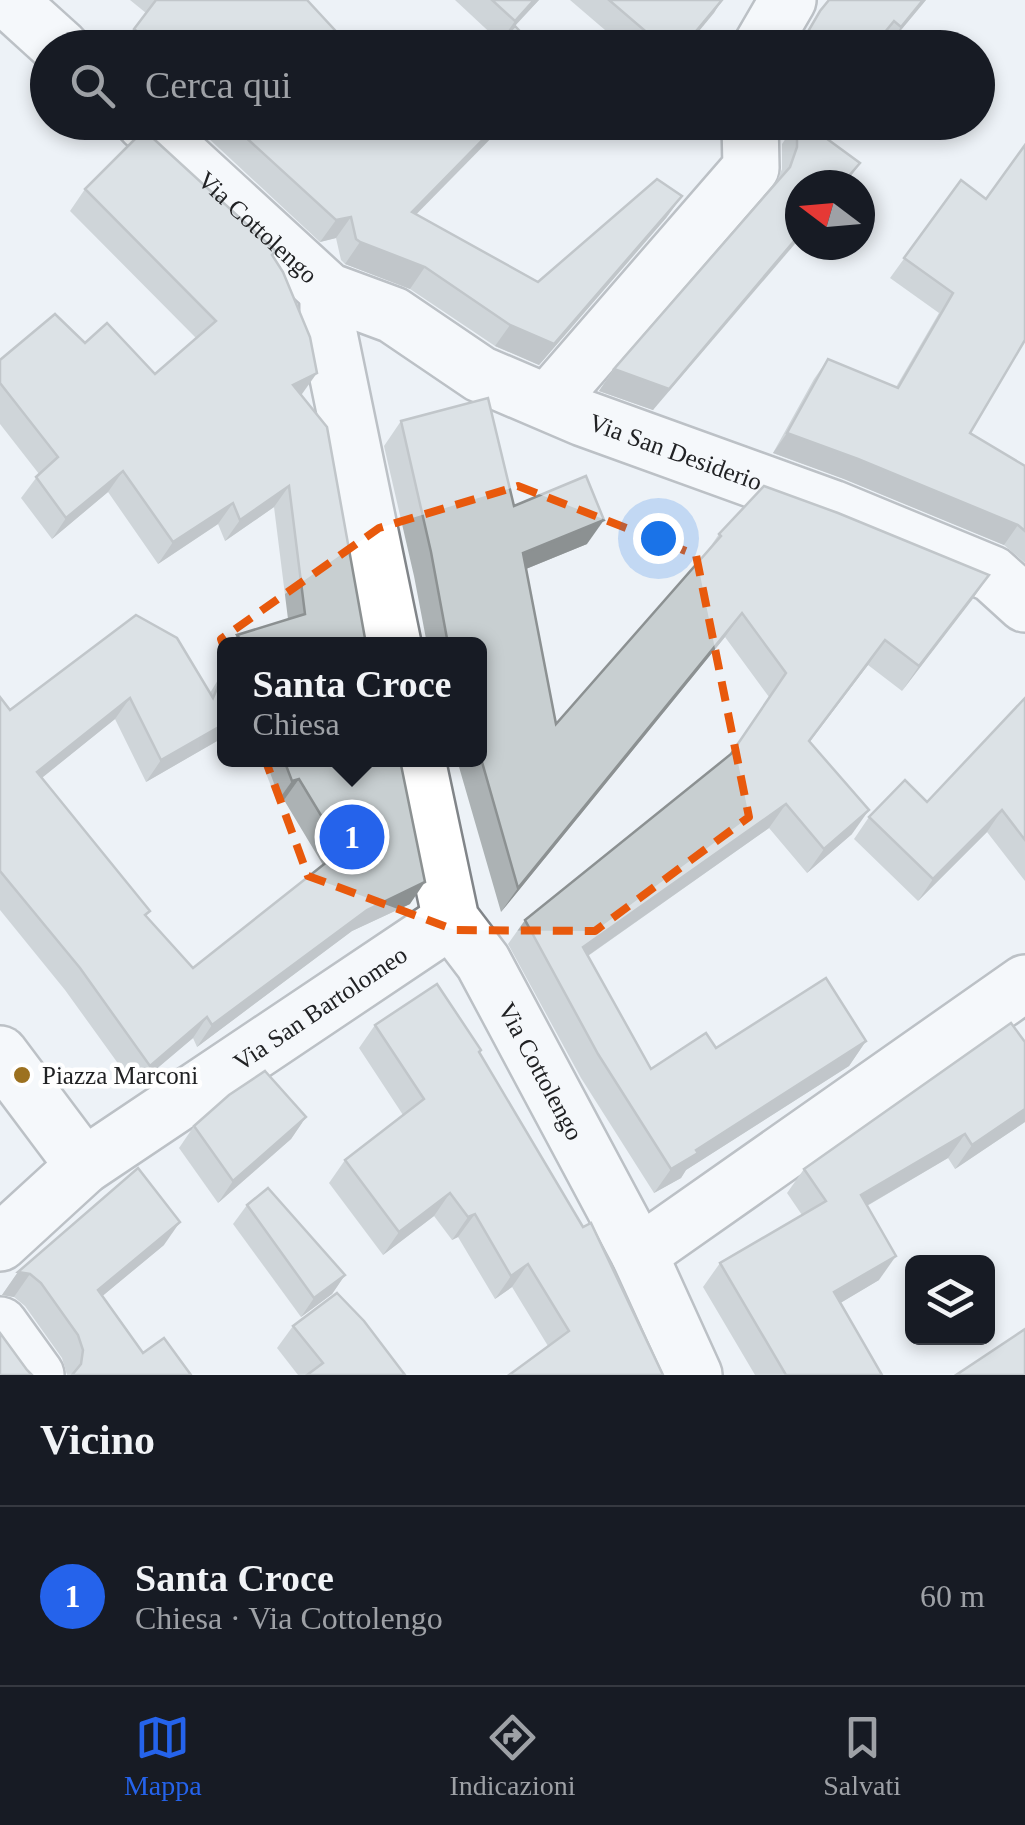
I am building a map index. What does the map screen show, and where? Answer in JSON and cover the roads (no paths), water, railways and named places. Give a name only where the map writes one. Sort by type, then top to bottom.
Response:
[{"type":"street","points":[[8,0],[41,30]]},
{"type":"street","points":[[770,30],[788,0]]},
{"type":"street","name":"Via Cottolengo","points":[[164,140],[328,290],[328,329],[392,637]]},
{"type":"street","points":[[548,402],[751,168],[750,140]]},
{"type":"street","name":"Via San Desiderio","points":[[328,290],[393,315],[480,374],[584,418],[832,508],[992,574],[1025,604]]},
{"type":"street","name":"Via Cottolengo","points":[[419,767],[451,920],[483,962],[639,1254],[694,1375]]},
{"type":"street","name":"Via San Bartolomeo","points":[[3,1232],[84,1166],[451,920]]},
{"type":"street","points":[[639,1254],[1025,983]]},
{"type":"street","points":[[0,1054],[84,1166]]},
{"type":"street","points":[[0,1325],[36,1375]]},
{"type":"place","name":"Santa Croce","points":[[352,837]]},
{"type":"place","name":"Piazza Marconi","points":[[22,1075]]}]
